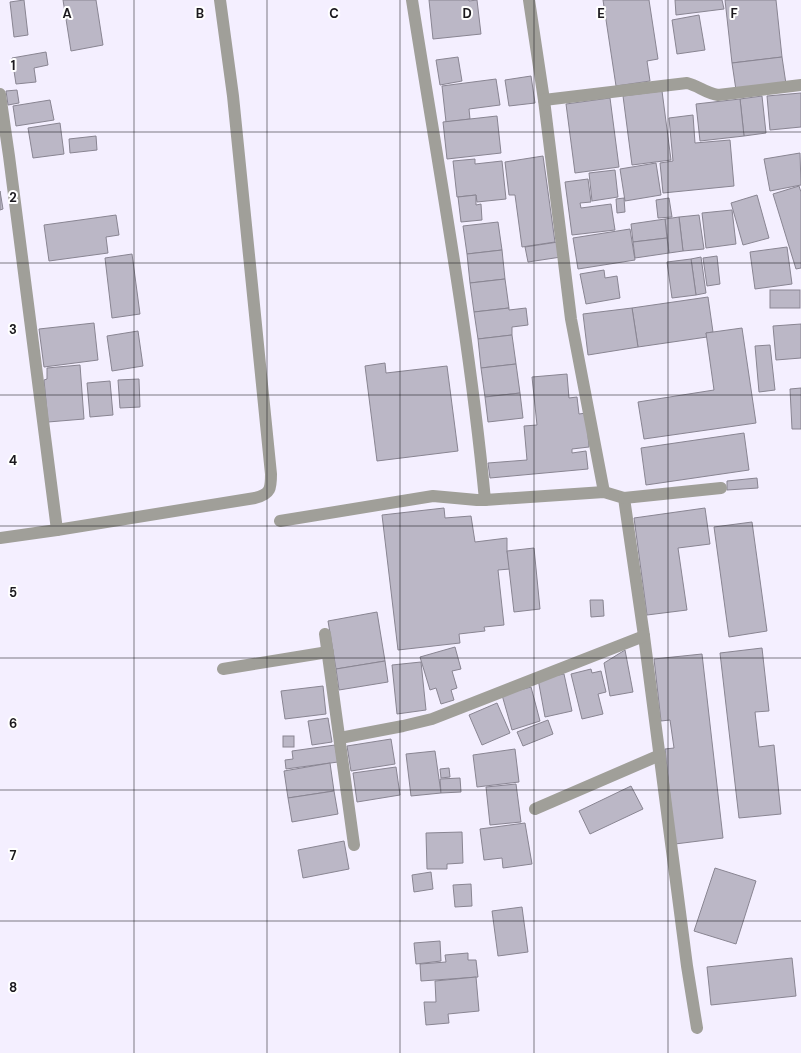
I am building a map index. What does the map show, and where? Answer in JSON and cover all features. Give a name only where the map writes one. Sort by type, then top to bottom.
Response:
[{"type":"street","points":[[0,538],[256,498],[264,496],[271,487],[271,474],[233,96],[220,0]]},
{"type":"street","points":[[412,0],[461,307],[485,500]]},
{"type":"street","points":[[528,0],[544,100],[570,319],[604,492]]},
{"type":"street","points":[[544,100],[688,82],[694,84],[703,91],[718,95],[801,85]]},
{"type":"street","points":[[0,94],[57,530]]},
{"type":"street","points":[[280,521],[433,496],[485,500],[604,492],[624,498],[721,488]]},
{"type":"street","points":[[624,498],[660,754],[687,966],[697,1028]]},
{"type":"street","points":[[325,634],[354,846]]},
{"type":"street","points":[[340,738],[432,719],[644,636]]},
{"type":"street","points":[[223,669],[328,652]]},
{"type":"street","points":[[535,809],[660,754]]},
{"type":"building","points":[[24,0],[28,35],[14,37],[10,2]]},
{"type":"building","points":[[63,0],[96,0],[103,45],[71,51]]},
{"type":"building","points":[[429,0],[477,0],[481,34],[433,39]]},
{"type":"building","points":[[603,0],[649,0],[658,59],[647,61],[650,81],[616,86]]},
{"type":"building","points":[[675,0],[722,0],[724,9],[676,15]]},
{"type":"building","points":[[725,0],[776,0],[782,57],[732,63]]},
{"type":"building","points":[[699,15],[705,50],[677,54],[672,20]]},
{"type":"building","points":[[46,52],[48,65],[34,68],[36,82],[16,84],[12,58]]},
{"type":"building","points":[[458,57],[462,81],[440,85],[436,60]]},
{"type":"building","points":[[782,57],[786,84],[736,90],[732,63]]},
{"type":"building","points":[[531,76],[535,103],[509,106],[505,80]]},
{"type":"building","points":[[496,79],[500,105],[469,109],[470,119],[446,122],[442,86]]},
{"type":"building","points":[[17,90],[19,103],[8,105],[6,91]]},
{"type":"building","points":[[662,91],[671,160],[632,165],[623,96]]},
{"type":"building","points":[[801,93],[801,127],[770,130],[767,96]]},
{"type":"building","points":[[762,96],[766,133],[744,136],[740,99]]},
{"type":"building","points":[[610,98],[619,167],[575,173],[566,104]]},
{"type":"building","points":[[740,99],[744,136],[700,141],[696,104]]},
{"type":"building","points":[[50,100],[54,120],[16,126],[13,106]]},
{"type":"building","points":[[693,115],[695,143],[730,140],[734,186],[663,193],[660,163],[673,161],[669,118]]},
{"type":"building","points":[[497,116],[501,153],[447,159],[443,122]]},
{"type":"building","points":[[60,123],[64,154],[33,158],[28,128]]},
{"type":"building","points":[[96,136],[97,150],[70,153],[69,139]]},
{"type":"building","points":[[800,153],[801,185],[770,191],[764,159]]},
{"type":"building","points":[[543,156],[555,242],[522,247],[515,195],[509,195],[505,162]]},
{"type":"building","points":[[475,159],[475,164],[502,161],[506,199],[477,202],[476,195],[457,197],[453,161]]},
{"type":"building","points":[[656,163],[661,195],[625,201],[620,169]]},
{"type":"building","points":[[615,170],[618,197],[592,201],[589,173]]},
{"type":"building","points":[[588,179],[591,202],[580,203],[581,208],[611,204],[615,230],[572,235],[565,182]]},
{"type":"building","points":[[799,186],[801,192],[801,268],[796,269],[773,194]]},
{"type":"building","points":[[0,191],[3,209],[0,210]]},
{"type":"building","points":[[476,195],[476,205],[481,204],[482,220],[461,222],[458,197]]},
{"type":"building","points":[[757,195],[769,238],[743,245],[731,203]]},
{"type":"building","points":[[624,198],[625,212],[617,213],[616,199]]},
{"type":"building","points":[[669,198],[672,217],[658,218],[656,200]]},
{"type":"building","points":[[732,210],[736,244],[706,248],[702,213]]},
{"type":"building","points":[[116,215],[119,235],[106,237],[108,253],[49,261],[44,225]]},
{"type":"building","points":[[699,215],[704,249],[683,251],[679,217]]},
{"type":"building","points":[[679,217],[683,251],[669,253],[665,219]]},
{"type":"building","points":[[665,219],[667,238],[633,242],[631,224]]},
{"type":"building","points":[[498,222],[502,250],[467,254],[463,226]]},
{"type":"building","points":[[630,229],[635,260],[578,269],[573,238]]},
{"type":"building","points":[[667,238],[669,253],[635,258],[633,242]]},
{"type":"building","points":[[558,242],[561,257],[528,262],[525,247]]},
{"type":"building","points":[[787,247],[792,284],[755,289],[750,252]]},
{"type":"building","points":[[502,250],[505,279],[470,283],[467,254]]},
{"type":"building","points":[[132,254],[140,314],[112,318],[105,258]]},
{"type":"building","points":[[717,256],[720,284],[707,286],[703,258]]},
{"type":"building","points":[[701,257],[706,293],[696,295],[691,259]]},
{"type":"building","points":[[691,259],[696,295],[672,298],[667,262]]},
{"type":"building","points":[[604,270],[605,278],[617,276],[620,298],[586,304],[580,274]]},
{"type":"building","points":[[505,279],[509,308],[474,312],[470,283]]},
{"type":"building","points":[[770,290],[800,290],[800,308],[770,308]]},
{"type":"building","points":[[708,297],[713,332],[706,333],[707,337],[638,347],[632,308]]},
{"type":"building","points":[[509,308],[509,310],[526,308],[528,325],[512,327],[512,335],[478,339],[474,312]]},
{"type":"building","points":[[632,308],[638,347],[588,355],[583,314]]},
{"type":"building","points":[[94,323],[98,360],[44,367],[39,329]]},
{"type":"building","points":[[801,324],[801,358],[776,360],[773,326]]},
{"type":"building","points":[[742,328],[756,423],[644,439],[638,402],[714,390],[706,333]]},
{"type":"building","points":[[138,331],[143,366],[112,371],[107,336]]},
{"type":"building","points":[[512,335],[516,364],[481,368],[478,339]]},
{"type":"building","points":[[770,345],[775,390],[759,392],[755,346]]},
{"type":"building","points":[[385,363],[386,373],[447,366],[458,451],[377,461],[365,366]]},
{"type":"building","points":[[516,364],[520,393],[485,397],[481,368]]},
{"type":"building","points":[[80,365],[84,419],[48,422],[44,380],[47,379],[47,368]]},
{"type":"building","points":[[567,374],[569,398],[577,397],[579,414],[586,413],[589,447],[572,449],[572,453],[586,451],[588,469],[490,478],[488,463],[527,460],[524,426],[537,425],[532,377]]},
{"type":"building","points":[[139,379],[140,407],[120,408],[118,380]]},
{"type":"building","points":[[110,381],[113,415],[90,417],[87,383]]},
{"type":"building","points":[[801,388],[801,429],[792,429],[790,389]]},
{"type":"building","points":[[520,393],[523,418],[488,422],[485,397]]},
{"type":"building","points":[[744,433],[749,470],[646,485],[641,448]]},
{"type":"building","points":[[757,478],[758,488],[727,490],[727,481]]},
{"type":"building","points":[[444,508],[445,518],[471,516],[475,542],[507,538],[507,551],[510,569],[498,570],[504,625],[484,627],[485,631],[459,634],[460,643],[398,650],[382,515]]},
{"type":"building","points":[[705,508],[710,544],[678,548],[687,610],[647,615],[634,518]]},
{"type":"building","points":[[752,522],[767,631],[729,637],[714,527]]},
{"type":"building","points":[[534,548],[540,609],[514,612],[507,551]]},
{"type":"building","points":[[590,600],[603,600],[604,616],[591,617]]},
{"type":"building","points":[[377,612],[385,661],[336,669],[328,621]]},
{"type":"building","points":[[455,647],[461,669],[452,671],[457,688],[451,690],[454,700],[441,704],[436,688],[430,690],[420,657]]},
{"type":"building","points":[[762,648],[769,711],[755,712],[759,747],[774,745],[781,814],[739,818],[720,653]]},
{"type":"building","points":[[625,650],[633,692],[610,696],[604,663]]},
{"type":"building","points":[[702,654],[723,838],[675,844],[665,749],[674,748],[670,720],[661,721],[654,659]]},
{"type":"building","points":[[385,661],[388,682],[339,690],[336,669]]},
{"type":"building","points":[[421,662],[426,710],[397,714],[392,665]]},
{"type":"building","points":[[591,669],[592,673],[601,671],[606,692],[598,694],[603,714],[582,719],[571,674]]},
{"type":"building","points":[[564,674],[572,711],[545,717],[538,679]]},
{"type":"building","points":[[323,686],[326,714],[285,719],[281,691]]},
{"type":"building","points":[[531,687],[540,721],[512,730],[502,695]]},
{"type":"building","points":[[497,703],[510,733],[482,745],[469,715]]},
{"type":"building","points":[[328,718],[332,742],[312,745],[308,721]]},
{"type":"building","points":[[548,720],[553,734],[523,746],[517,732]]},
{"type":"building","points":[[283,736],[294,736],[294,747],[283,747]]},
{"type":"building","points":[[391,739],[395,764],[351,771],[347,746]]},
{"type":"building","points":[[335,745],[338,762],[286,769],[285,760],[293,759],[292,751]]},
{"type":"building","points":[[515,749],[519,782],[477,787],[473,755]]},
{"type":"building","points":[[435,751],[441,793],[411,796],[406,754]]},
{"type":"building","points":[[330,763],[334,791],[288,798],[284,771]]},
{"type":"building","points":[[396,767],[400,795],[357,802],[353,773]]},
{"type":"building","points":[[449,768],[450,777],[441,778],[440,769]]},
{"type":"building","points":[[460,778],[461,792],[441,793],[440,779]]},
{"type":"building","points":[[516,784],[521,822],[490,825],[486,787]]},
{"type":"building","points":[[631,786],[643,809],[590,834],[579,811]]},
{"type":"building","points":[[334,791],[338,814],[292,822],[288,798]]},
{"type":"building","points":[[525,823],[532,864],[503,868],[502,858],[484,860],[480,829]]},
{"type":"building","points":[[462,832],[463,863],[447,864],[447,869],[427,869],[426,833]]},
{"type":"building","points":[[344,841],[349,869],[303,878],[298,850]]},
{"type":"building","points":[[715,868],[756,881],[736,944],[694,931]]},
{"type":"building","points":[[431,872],[433,889],[414,892],[412,875]]},
{"type":"building","points":[[471,884],[472,906],[455,907],[453,885]]},
{"type":"building","points":[[522,907],[528,952],[498,956],[492,911]]},
{"type":"building","points":[[440,941],[441,961],[416,964],[414,943]]},
{"type":"building","points":[[468,953],[468,960],[476,960],[478,977],[421,981],[420,964],[446,962],[445,955]]},
{"type":"building","points":[[792,958],[796,996],[711,1005],[707,967]]},
{"type":"building","points":[[476,977],[479,1011],[448,1014],[449,1023],[426,1025],[424,1002],[436,1002],[435,981]]}]
